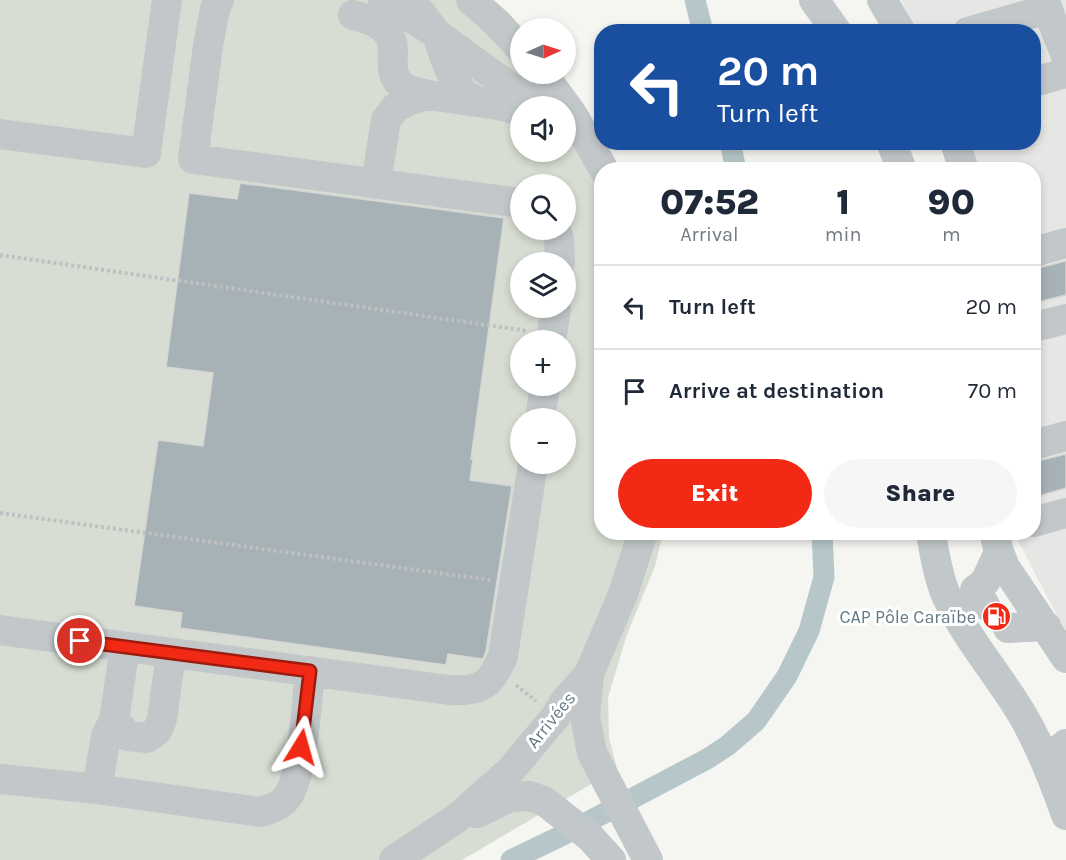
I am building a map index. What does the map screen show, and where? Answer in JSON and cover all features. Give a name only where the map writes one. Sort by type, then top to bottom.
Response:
[{"type":"lane","points":[[0,134],[146,153],[167,0]]},
{"type":"lane","points":[[219,0],[208,46],[193,159],[510,202]]},
{"type":"lane","points":[[383,0],[437,34],[522,96]]},
{"type":"lane","points":[[405,0],[421,13],[437,34],[446,62],[461,89],[484,104]]},
{"type":"lane","points":[[471,0],[510,37]]},
{"type":"lane","points":[[814,0],[831,24]]},
{"type":"lane","points":[[882,0],[896,24]]},
{"type":"lane","points":[[990,24],[1046,4],[1066,56]]},
{"type":"lane","points":[[353,15],[365,18],[388,32],[393,40],[394,74],[407,89],[428,95],[510,109]]},
{"type":"lane","points":[[1041,80],[1066,73]]},
{"type":"lane","points":[[550,84],[573,115],[599,162]]},
{"type":"lane","points":[[376,184],[386,120],[395,108],[428,95]]},
{"type":"lane","points":[[576,151],[594,179]]},
{"type":"lane","points":[[1041,250],[1066,243]]},
{"type":"lane","points":[[1041,325],[1066,319]]},
{"type":"lane","points":[[1041,444],[1066,436]]},
{"type":"lane","points":[[0,630],[468,691],[481,687],[497,670],[503,656],[531,474]]},
{"type":"lane","name":"Arrivées","points":[[396,859],[457,818],[501,778],[556,716],[565,701],[589,674],[623,594],[640,540]]},
{"type":"lane","points":[[932,540],[946,594],[971,601]]},
{"type":"lane","points":[[994,540],[985,582],[971,601],[970,638],[1017,704],[1052,775],[1066,815]]},
{"type":"lane","points":[[996,540],[1005,567],[1058,638]]},
{"type":"lane","points":[[1008,628],[1058,638]]},
{"type":"lane","points":[[105,790],[121,744],[114,720],[125,647]]},
{"type":"lane","points":[[114,720],[128,736],[147,738],[157,731],[162,719],[171,653]]},
{"type":"lane","points":[[0,779],[105,790],[260,812],[272,809],[283,802],[294,786],[304,733],[310,671]]},
{"type":"lane","points":[[589,674],[585,717],[592,753],[648,860]]},
{"type":"lane","points":[[1052,775],[1061,748],[1066,744]]},
{"type":"lane","points":[[396,859],[457,827],[482,810],[510,797],[529,796],[554,807],[590,837],[611,860]]},
{"type":"path","points":[[0,255],[553,327]]},
{"type":"path","points":[[0,513],[514,583]]},
{"type":"path","points":[[497,670],[556,716]]},
{"type":"shaded area","points":[[0,0],[490,0],[510,19],[510,84],[564,84],[570,96],[510,96],[510,162],[576,162],[576,111],[598,162],[594,162],[594,540],[661,540],[655,566],[626,637],[608,698],[609,738],[617,769],[462,860],[0,860]]},
{"type":"shaded area","points":[[901,0],[1066,0],[1066,633],[1018,540],[1041,540],[1041,162],[977,162],[972,150],[1041,150],[1041,24],[913,24]]},
{"type":"building","points":[[240,183],[504,218],[470,480],[512,486],[483,659],[448,654],[446,665],[180,628],[182,613],[134,606],[158,440],[203,446],[213,373],[166,367],[189,193],[237,199]]},
{"type":"building","points":[[1066,261],[1066,295],[1041,301],[1041,267]]},
{"type":"building","points":[[1066,454],[1066,488],[1041,495],[1041,460]]},
{"type":"waterway","points":[[695,0],[701,24]]},
{"type":"waterway","points":[[732,150],[734,162]]},
{"type":"waterway","points":[[511,860],[707,759],[727,746],[756,721],[787,676],[809,631],[824,577],[822,540]]},
{"type":"place","name":"CAP Pôle Caraïbe","points":[[997,617]]},
{"type":"route","points":[[80,641],[310,671],[301,747]]}]
